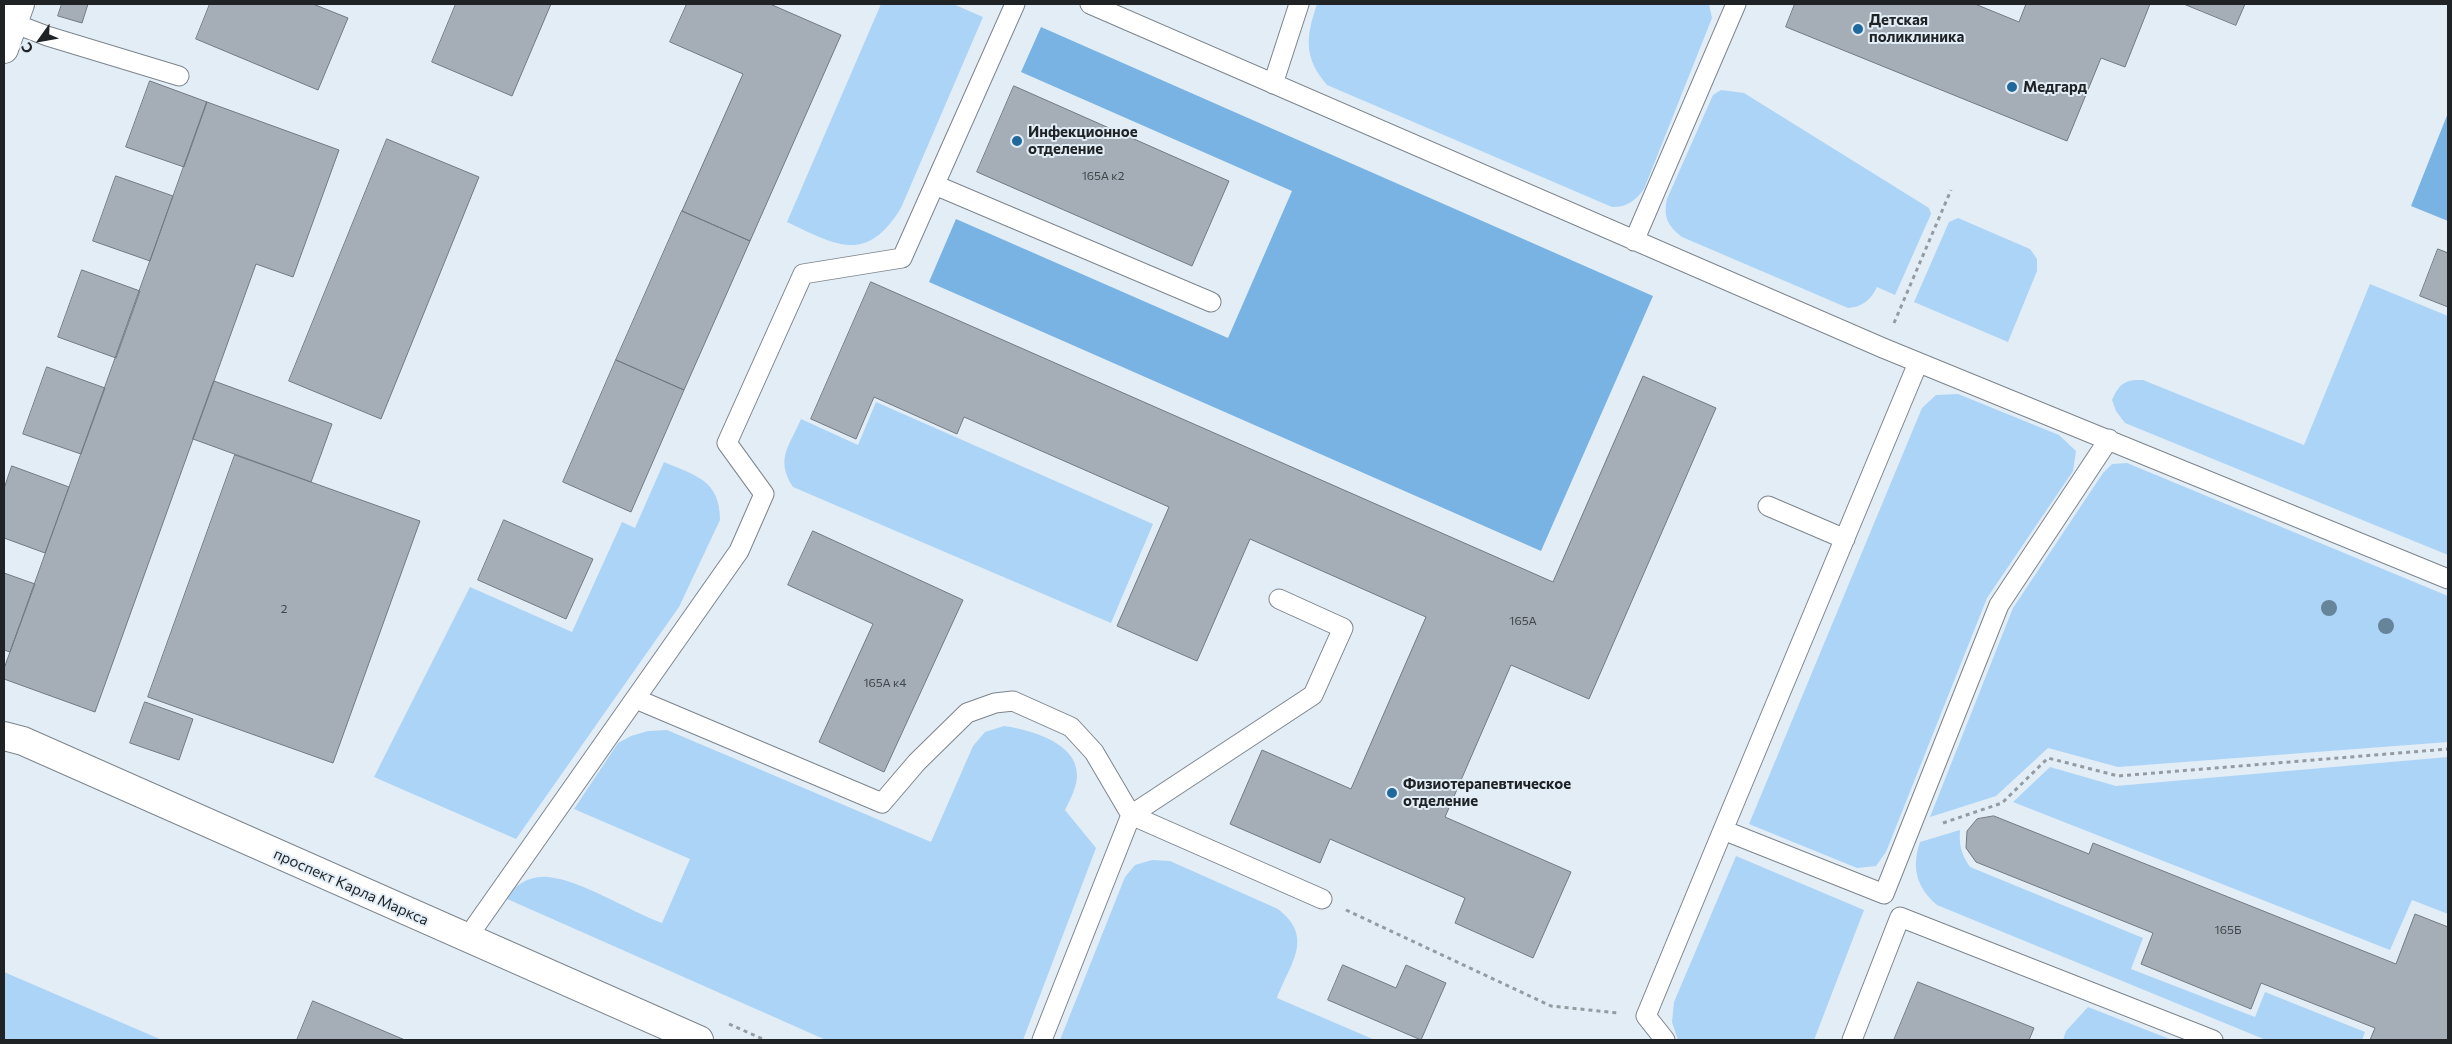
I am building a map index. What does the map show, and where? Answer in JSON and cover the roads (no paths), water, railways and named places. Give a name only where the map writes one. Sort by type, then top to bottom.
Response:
[{"type":"street","points":[[4,49],[18,9]]},
{"type":"street","name":"проспект Карла Маркса","points":[[4,736],[22,742],[699,1040]]},
{"type":"lane","points":[[467,938],[740,551],[764,494],[727,443],[803,274],[902,258],[1015,4]]},
{"type":"lane","points":[[1090,4],[1634,242],[1883,348],[2448,579]]},
{"type":"lane","points":[[1273,84],[1298,4]]},
{"type":"lane","points":[[1634,242],[1736,4]]},
{"type":"lane","points":[[18,9],[47,36],[179,76]]},
{"type":"lane","points":[[934,184],[1211,302]]},
{"type":"lane","points":[[1665,1040],[1646,1016],[1918,362]]},
{"type":"lane","points":[[1884,894],[1999,605],[2109,439]]},
{"type":"lane","points":[[1768,506],[1845,539]]},
{"type":"lane","points":[[1042,1040],[1131,815],[1313,695],[1343,628],[1279,599]]},
{"type":"lane","points":[[636,699],[882,803],[918,762],[967,713],[995,704],[1013,701],[1070,727],[1094,752],[1131,815],[1322,899]]},
{"type":"lane","points":[[1723,830],[1884,894],[1900,917],[2213,1040]]},
{"type":"lane","points":[[1852,1040],[1900,917]]},
{"type":"place","name":"Детская поликлиника","points":[[1858,29]]},
{"type":"place","name":"Медгард","points":[[2012,87]]},
{"type":"place","name":"Инфекционное отделение","points":[[1017,141]]},
{"type":"place","name":"Физиотерапевтическое отделение","points":[[1392,793]]}]
